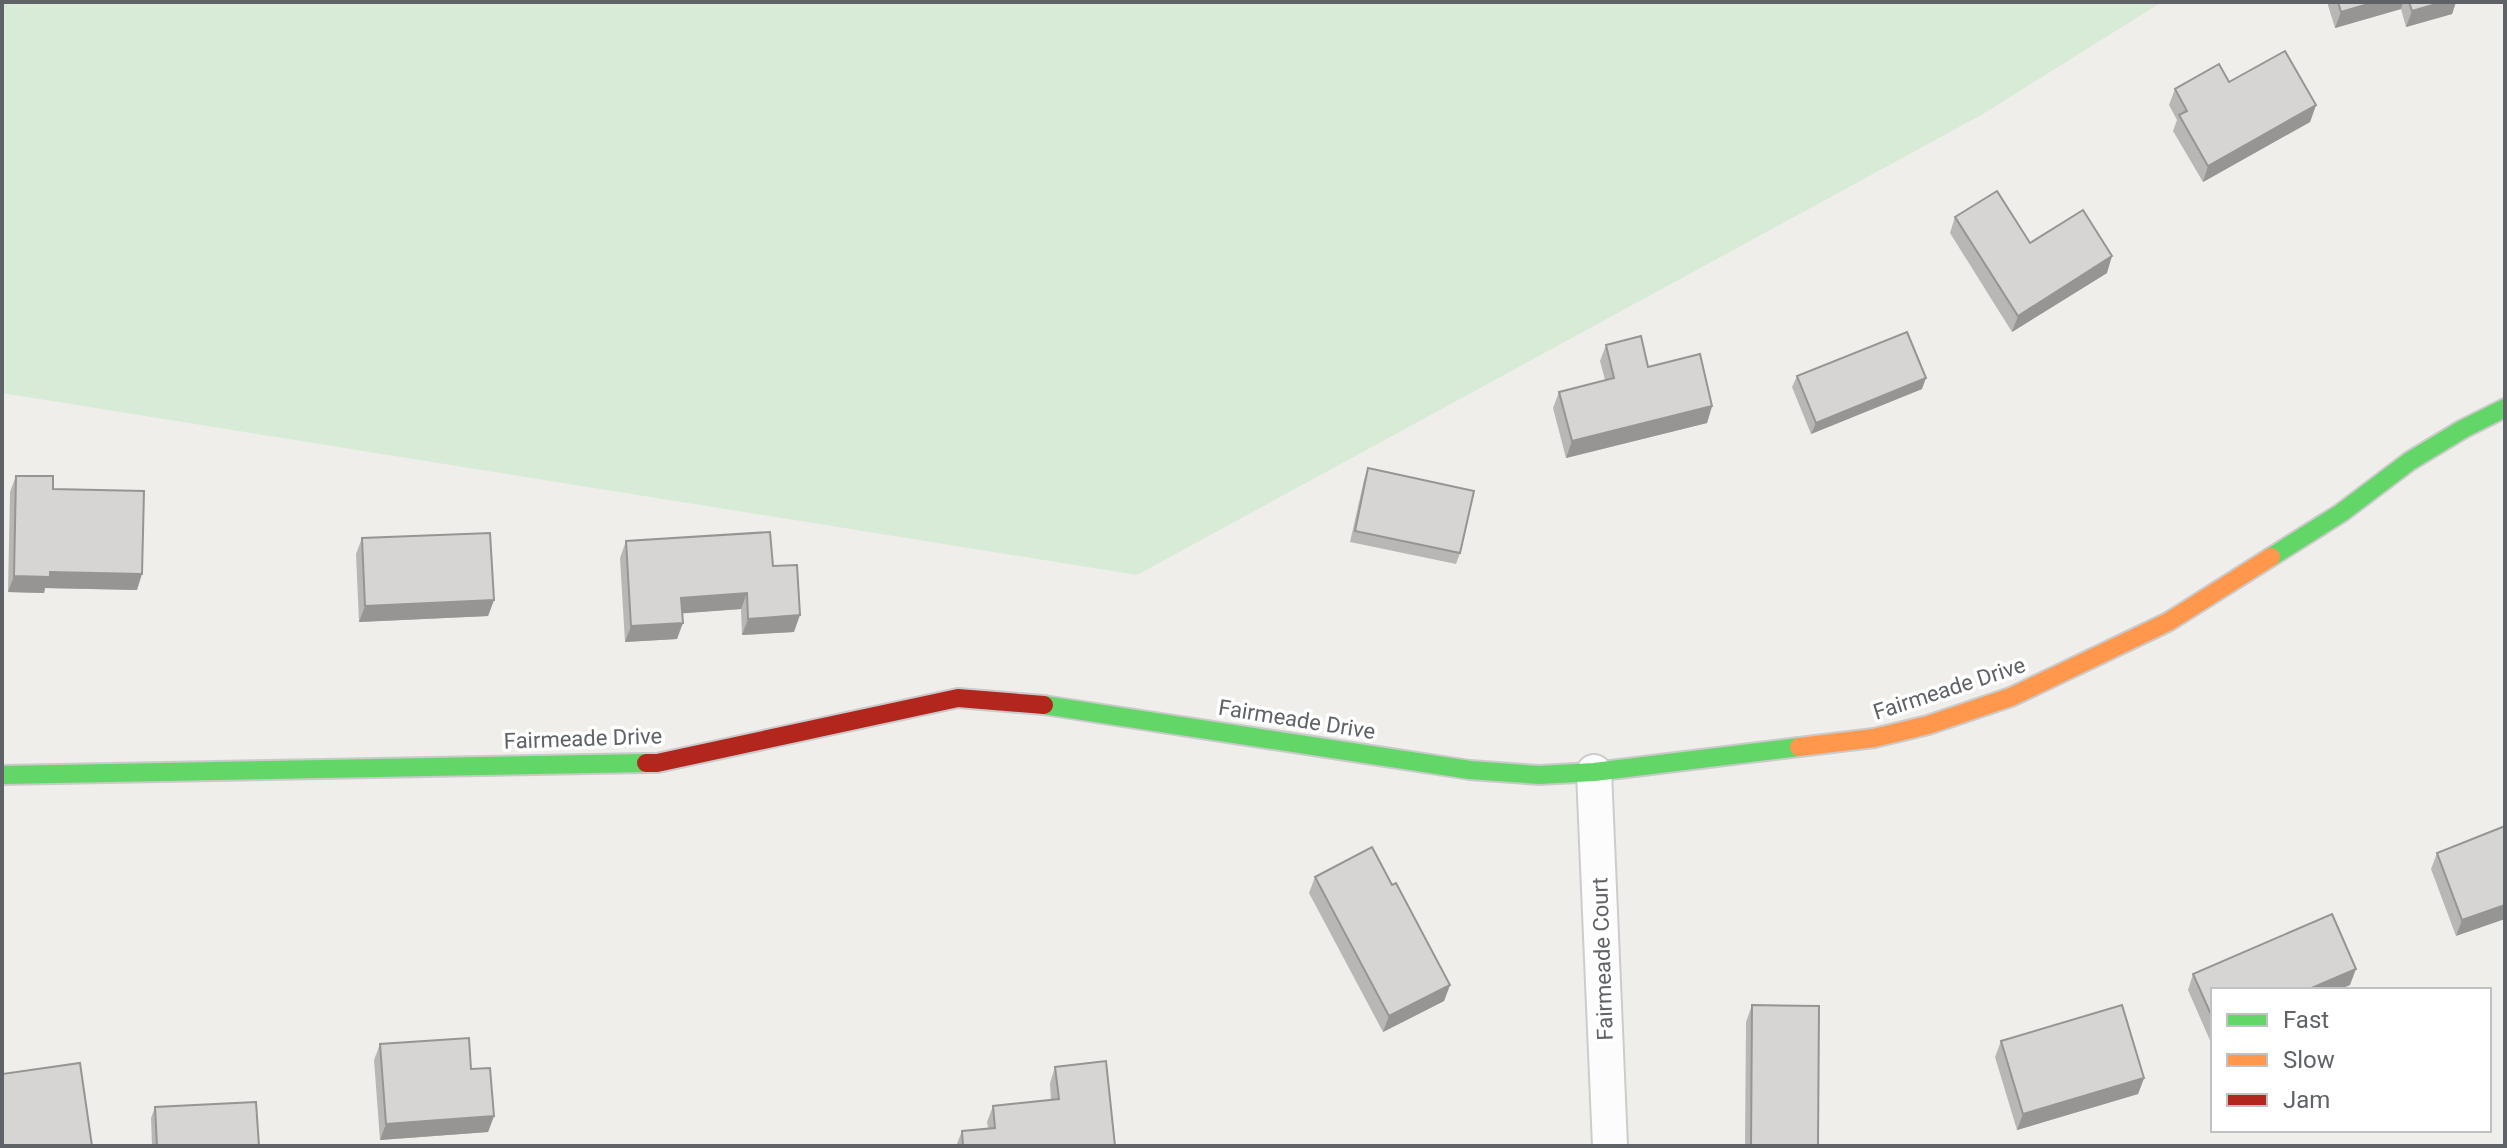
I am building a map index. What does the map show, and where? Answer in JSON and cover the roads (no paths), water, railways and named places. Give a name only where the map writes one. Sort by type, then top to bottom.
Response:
[{"type":"street","name":"Fairmeade Drive","points":[[2,775],[657,763],[958,698],[1056,706],[1470,770],[1539,775],[1594,772],[1874,738],[1928,725],[2011,697],[2168,622],[2341,513],[2410,461],[2505,408]]},
{"type":"street","name":"Fairmeade Court","points":[[1594,772],[1610,1146]]}]
